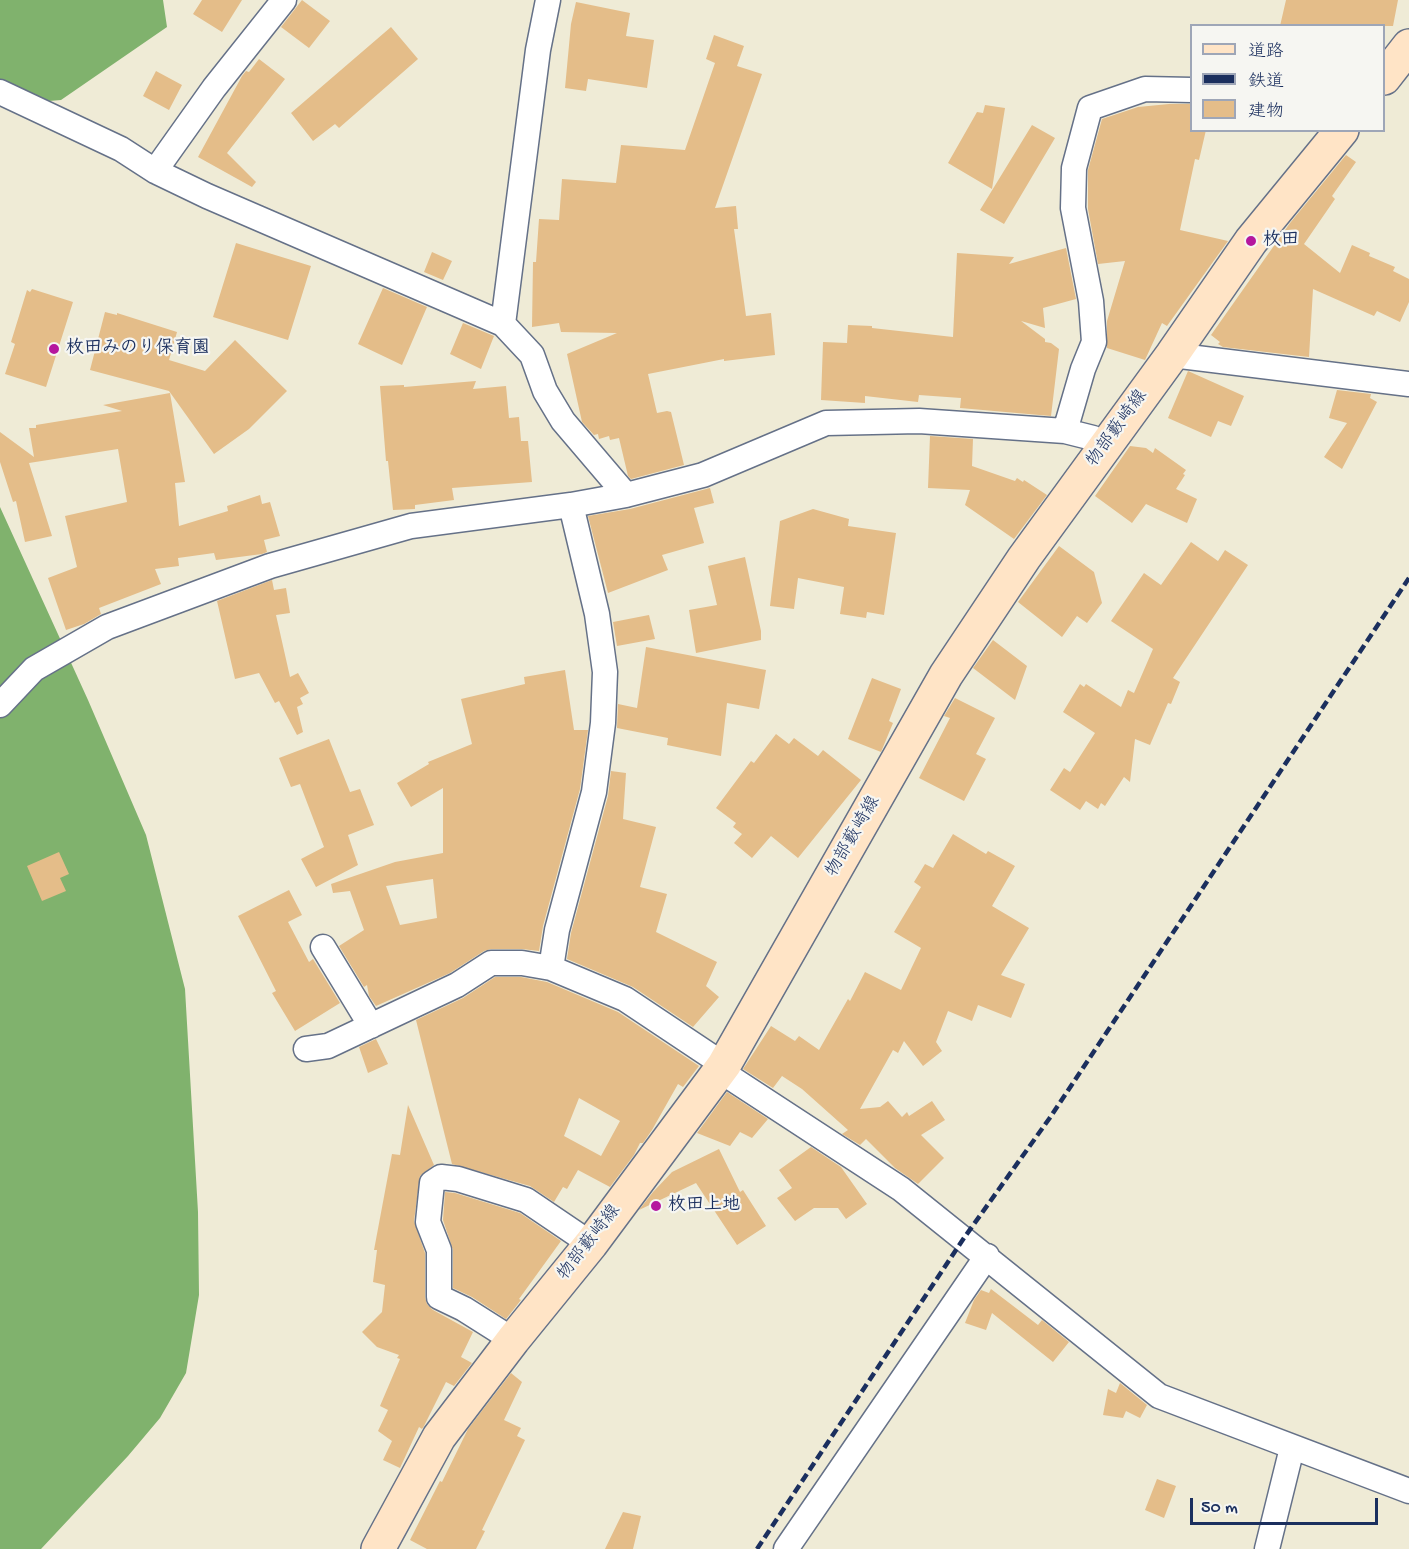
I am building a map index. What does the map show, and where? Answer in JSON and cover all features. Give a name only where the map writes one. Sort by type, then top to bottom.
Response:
[{"type":"main road","points":[[1385,76],[1409,46]]},
{"type":"main road","name":"物部藪崎線","points":[[378,1549],[439,1437],[513,1340],[591,1244],[724,1065],[946,675],[1024,558],[1172,355],[1251,241],[1340,132]]},
{"type":"street","points":[[155,171],[214,88],[284,0]]},
{"type":"street","points":[[503,324],[538,50],[548,0]]},
{"type":"street","points":[[1065,431],[1083,369],[1094,342],[1092,301],[1073,208],[1074,168],[1090,108],[1145,89],[1190,90]]},
{"type":"street","points":[[0,92],[121,149],[155,171],[238,210],[503,324],[532,355],[545,391],[562,421],[626,495]]},
{"type":"street","points":[[1172,355],[1409,384]]},
{"type":"street","points":[[0,705],[34,669],[107,627],[270,566],[411,526],[571,505],[626,495],[703,475],[826,423],[919,420],[1065,431],[1093,438],[1106,446]]},
{"type":"street","points":[[551,968],[557,930],[594,792],[603,723],[605,672],[597,614],[571,505]]},
{"type":"street","points":[[323,947],[371,1026]]},
{"type":"street","points":[[306,1049],[328,1046],[457,985],[491,963],[522,963],[551,968],[625,999],[724,1065],[731,1078],[901,1189],[1159,1396],[1409,1491]]},
{"type":"street","points":[[513,1340],[464,1309],[439,1297],[439,1250],[428,1222],[432,1183],[441,1177],[458,1179],[526,1200],[591,1244]]},
{"type":"street","points":[[786,1549],[987,1256]]},
{"type":"street","points":[[1267,1549],[1301,1451]]},
{"type":"green space","points":[[0,0],[163,0],[167,27],[61,100],[0,105]]},
{"type":"green space","points":[[0,507],[88,700],[146,835],[185,989],[198,1212],[199,1295],[186,1373],[160,1418],[128,1456],[41,1549],[0,1549]]},
{"type":"building","points":[[202,0],[242,0],[222,32],[193,14]]},
{"type":"building","points":[[302,0],[330,21],[309,48],[281,27]]},
{"type":"building","points":[[1286,0],[1398,0],[1393,26],[1385,26],[1385,24],[1280,24]]},
{"type":"building","points":[[576,2],[630,13],[626,36],[654,40],[647,88],[588,79],[586,91],[565,88],[571,24]]},
{"type":"building","points":[[391,27],[418,59],[339,128],[335,124],[313,141],[291,113]]},
{"type":"building","points":[[714,35],[744,46],[737,66],[762,74],[715,208],[736,206],[738,229],[734,229],[746,316],[771,313],[775,355],[724,361],[724,359],[648,374],[657,413],[671,412],[684,465],[631,479],[628,476],[619,438],[610,440],[609,436],[599,439],[598,434],[594,435],[582,422],[567,354],[617,333],[561,332],[559,323],[532,327],[533,262],[536,262],[539,219],[559,220],[562,179],[616,183],[621,145],[685,150],[715,63],[706,59]]},
{"type":"building","points":[[259,59],[285,79],[227,153],[256,182],[252,187],[198,157],[242,76],[246,71],[249,72]]},
{"type":"building","points":[[156,71],[182,85],[169,110],[143,96]]},
{"type":"building","points":[[1190,104],[1190,132],[1206,132],[1199,160],[1195,159],[1180,230],[1228,241],[1167,326],[1162,323],[1145,360],[1107,348],[1107,321],[1125,261],[1098,264],[1088,209],[1088,170],[1102,119],[1138,107]]},
{"type":"building","points":[[985,105],[1005,108],[992,189],[948,163],[977,112],[983,113]]},
{"type":"building","points":[[1032,125],[1055,138],[1004,224],[980,210]]},
{"type":"building","points":[[1346,155],[1356,162],[1332,196],[1335,199],[1304,244],[1340,273],[1352,245],[1370,253],[1369,256],[1395,267],[1393,271],[1409,279],[1409,302],[1400,322],[1377,311],[1374,316],[1313,289],[1309,357],[1223,347],[1218,344],[1220,342],[1211,335],[1290,223]]},
{"type":"building","points":[[236,243],[311,266],[288,340],[213,317]]},
{"type":"building","points":[[1066,248],[1076,299],[1043,308],[1045,328],[1021,321],[1045,339],[1045,342],[1059,349],[1051,416],[960,408],[961,398],[919,395],[918,402],[865,396],[865,403],[821,400],[823,342],[847,343],[848,325],[953,337],[957,253],[1014,257],[1009,264]]},
{"type":"building","points":[[432,252],[452,261],[443,280],[424,272]]},
{"type":"building","points":[[383,288],[427,307],[402,365],[358,344]]},
{"type":"building","points":[[32,289],[73,302],[46,387],[5,374],[15,344],[11,342],[27,290],[30,292]]},
{"type":"building","points":[[105,312],[117,315],[117,313],[177,332],[169,360],[205,371],[235,340],[287,391],[249,429],[214,454],[169,391],[90,370]]},
{"type":"building","points":[[463,323],[494,336],[481,369],[450,354]]},
{"type":"building","points":[[1188,371],[1244,396],[1231,426],[1218,421],[1211,437],[1168,418]]},
{"type":"building","points":[[476,381],[473,389],[506,386],[509,418],[519,417],[521,441],[528,441],[532,482],[452,488],[454,500],[415,505],[415,509],[393,510],[388,461],[386,461],[380,386],[404,385],[404,387]]},
{"type":"building","points":[[1337,390],[1371,394],[1370,398],[1377,402],[1342,469],[1324,457],[1347,423],[1329,418]]},
{"type":"building","points":[[170,393],[185,482],[175,483],[179,526],[228,511],[227,506],[260,495],[262,504],[270,502],[280,536],[264,540],[267,552],[262,554],[216,560],[214,553],[178,558],[179,566],[155,569],[161,584],[99,608],[101,614],[84,624],[66,630],[48,578],[77,567],[65,516],[127,502],[118,449],[29,463],[52,536],[25,542],[16,501],[13,502],[0,462],[0,432],[34,457],[29,428],[122,411],[103,405]]},
{"type":"building","points":[[930,436],[973,439],[972,466],[1015,481],[1017,478],[1023,482],[1024,480],[1047,495],[1014,539],[965,505],[970,490],[928,488]]},
{"type":"building","points":[[1130,446],[1146,448],[1153,453],[1155,448],[1186,470],[1176,489],[1197,499],[1187,523],[1146,504],[1132,523],[1095,496]]},
{"type":"building","points":[[710,488],[714,503],[694,508],[704,543],[662,555],[668,570],[608,593],[588,516],[630,509]]},
{"type":"building","points":[[813,509],[849,519],[848,526],[896,533],[884,615],[867,612],[866,618],[840,614],[844,587],[798,578],[794,609],[770,606],[780,521]]},
{"type":"building","points":[[1191,542],[1218,561],[1225,550],[1248,565],[1173,678],[1180,682],[1171,704],[1168,703],[1150,745],[1135,739],[1130,782],[1124,777],[1105,806],[1101,803],[1098,809],[1086,801],[1080,810],[1050,790],[1064,768],[1070,772],[1095,733],[1063,712],[1080,684],[1084,687],[1086,684],[1121,707],[1128,690],[1134,693],[1153,649],[1111,621],[1144,573],[1161,585]]},
{"type":"building","points":[[1059,546],[1094,572],[1102,603],[1087,623],[1077,616],[1062,637],[1018,602]]},
{"type":"building","points":[[745,557],[761,640],[696,653],[689,610],[717,605],[708,566]]},
{"type":"building","points":[[272,580],[274,590],[286,588],[290,613],[276,615],[290,677],[298,673],[309,693],[300,698],[303,704],[297,707],[303,732],[297,735],[279,701],[275,703],[259,673],[235,679],[217,601]]},
{"type":"building","points":[[649,615],[655,639],[617,646],[613,622]]},
{"type":"building","points":[[993,640],[1027,666],[1015,700],[973,668]]},
{"type":"building","points":[[646,647],[766,670],[759,709],[727,703],[721,756],[667,745],[668,738],[617,728],[618,704],[637,708]]},
{"type":"building","points":[[565,670],[574,730],[588,730],[580,789],[543,926],[539,951],[491,949],[484,951],[450,973],[376,1006],[369,996],[367,985],[364,987],[339,946],[364,930],[350,891],[333,893],[331,884],[395,862],[443,853],[443,788],[411,807],[397,783],[429,764],[428,762],[472,744],[461,699],[525,684],[524,677]],"holes":[[[433,879],[437,918],[400,925],[386,886]]]},
{"type":"building","points":[[872,678],[901,689],[889,721],[893,723],[881,752],[848,739]]},
{"type":"building","points":[[955,698],[995,718],[976,754],[986,759],[964,801],[919,778],[950,718],[944,716]]},
{"type":"building","points":[[776,734],[789,744],[794,738],[818,756],[823,750],[861,780],[798,858],[771,836],[752,858],[734,843],[742,834],[733,827],[736,823],[716,808],[751,761],[754,763]]},
{"type":"building","points":[[329,739],[350,792],[360,789],[374,825],[348,835],[358,865],[316,887],[301,859],[324,847],[300,784],[291,787],[279,758]]},
{"type":"building","points":[[611,771],[626,773],[623,819],[656,827],[640,887],[667,894],[656,932],[717,962],[706,986],[719,997],[693,1027],[633,987],[567,959],[571,933],[608,796]]},
{"type":"building","points":[[953,834],[986,854],[988,851],[1015,866],[992,906],[1029,928],[1001,975],[1025,984],[1011,1018],[978,1005],[972,1021],[948,1011],[936,1042],[942,1051],[923,1066],[904,1041],[898,1053],[893,1050],[860,1109],[880,1107],[888,1101],[902,1117],[907,1112],[909,1116],[932,1101],[945,1120],[921,1135],[944,1158],[918,1184],[895,1168],[866,1139],[860,1145],[842,1134],[848,1130],[802,1089],[782,1076],[773,1088],[743,1069],[771,1026],[795,1041],[799,1036],[819,1050],[848,999],[850,1001],[865,972],[901,990],[921,948],[894,932],[921,887],[914,882],[925,864],[933,868]]},
{"type":"building","points":[[59,852],[69,874],[60,878],[66,891],[42,901],[27,866]]},
{"type":"building","points":[[289,890],[302,915],[288,922],[309,962],[313,959],[340,1003],[295,1031],[272,993],[276,991],[238,916]]},
{"type":"building","points":[[495,977],[521,977],[547,982],[618,1012],[699,1066],[683,1087],[678,1084],[652,1130],[643,1143],[640,1143],[634,1155],[610,1187],[578,1170],[567,1189],[563,1187],[554,1202],[530,1186],[452,1164],[416,1020],[463,998]],"holes":[[[579,1098],[620,1121],[601,1156],[564,1136]]]},
{"type":"building","points":[[376,1039],[388,1064],[368,1073],[359,1047]]},
{"type":"building","points":[[727,1092],[768,1119],[752,1138],[740,1132],[730,1146],[697,1133]]},
{"type":"building","points":[[408,1105],[434,1165],[420,1176],[414,1221],[425,1253],[427,1304],[433,1310],[473,1332],[461,1357],[472,1363],[454,1386],[446,1382],[424,1426],[422,1429],[419,1427],[400,1468],[383,1460],[392,1441],[378,1431],[388,1410],[380,1406],[400,1359],[397,1358],[399,1355],[377,1347],[362,1332],[382,1312],[385,1285],[373,1282],[377,1250],[374,1250],[392,1154],[400,1155]]},
{"type":"building","points":[[811,1147],[841,1167],[867,1204],[846,1219],[838,1208],[814,1208],[795,1221],[777,1198],[792,1188],[779,1170]]},
{"type":"building","points":[[719,1149],[740,1192],[743,1190],[766,1226],[737,1245],[696,1183],[639,1210],[672,1172]]},
{"type":"building","points":[[445,1192],[520,1213],[561,1241],[506,1319],[472,1297],[453,1288],[453,1250],[443,1220]]},
{"type":"building","points":[[991,1289],[1038,1325],[1042,1320],[1069,1342],[1053,1362],[992,1313],[986,1330],[965,1323],[974,1300],[981,1290],[989,1293]]},
{"type":"building","points":[[511,1373],[522,1382],[504,1420],[521,1428],[517,1436],[525,1440],[482,1530],[485,1531],[476,1549],[427,1549],[410,1540],[468,1429]]},
{"type":"building","points":[[1120,1383],[1147,1405],[1140,1418],[1126,1411],[1123,1418],[1103,1415],[1108,1389],[1116,1393]]},
{"type":"building","points":[[1157,1479],[1176,1486],[1164,1518],[1145,1510]]},
{"type":"building","points":[[623,1512],[641,1516],[633,1549],[605,1549]]},
{"type":"railway","points":[[757,1549],[964,1238],[1049,1119],[1409,578]]},
{"type":"place","name":"枚田","points":[[1251,241]]},
{"type":"place","name":"枚田みのり保育園","points":[[54,349]]},
{"type":"place","name":"枚田上地","points":[[656,1206]]}]
